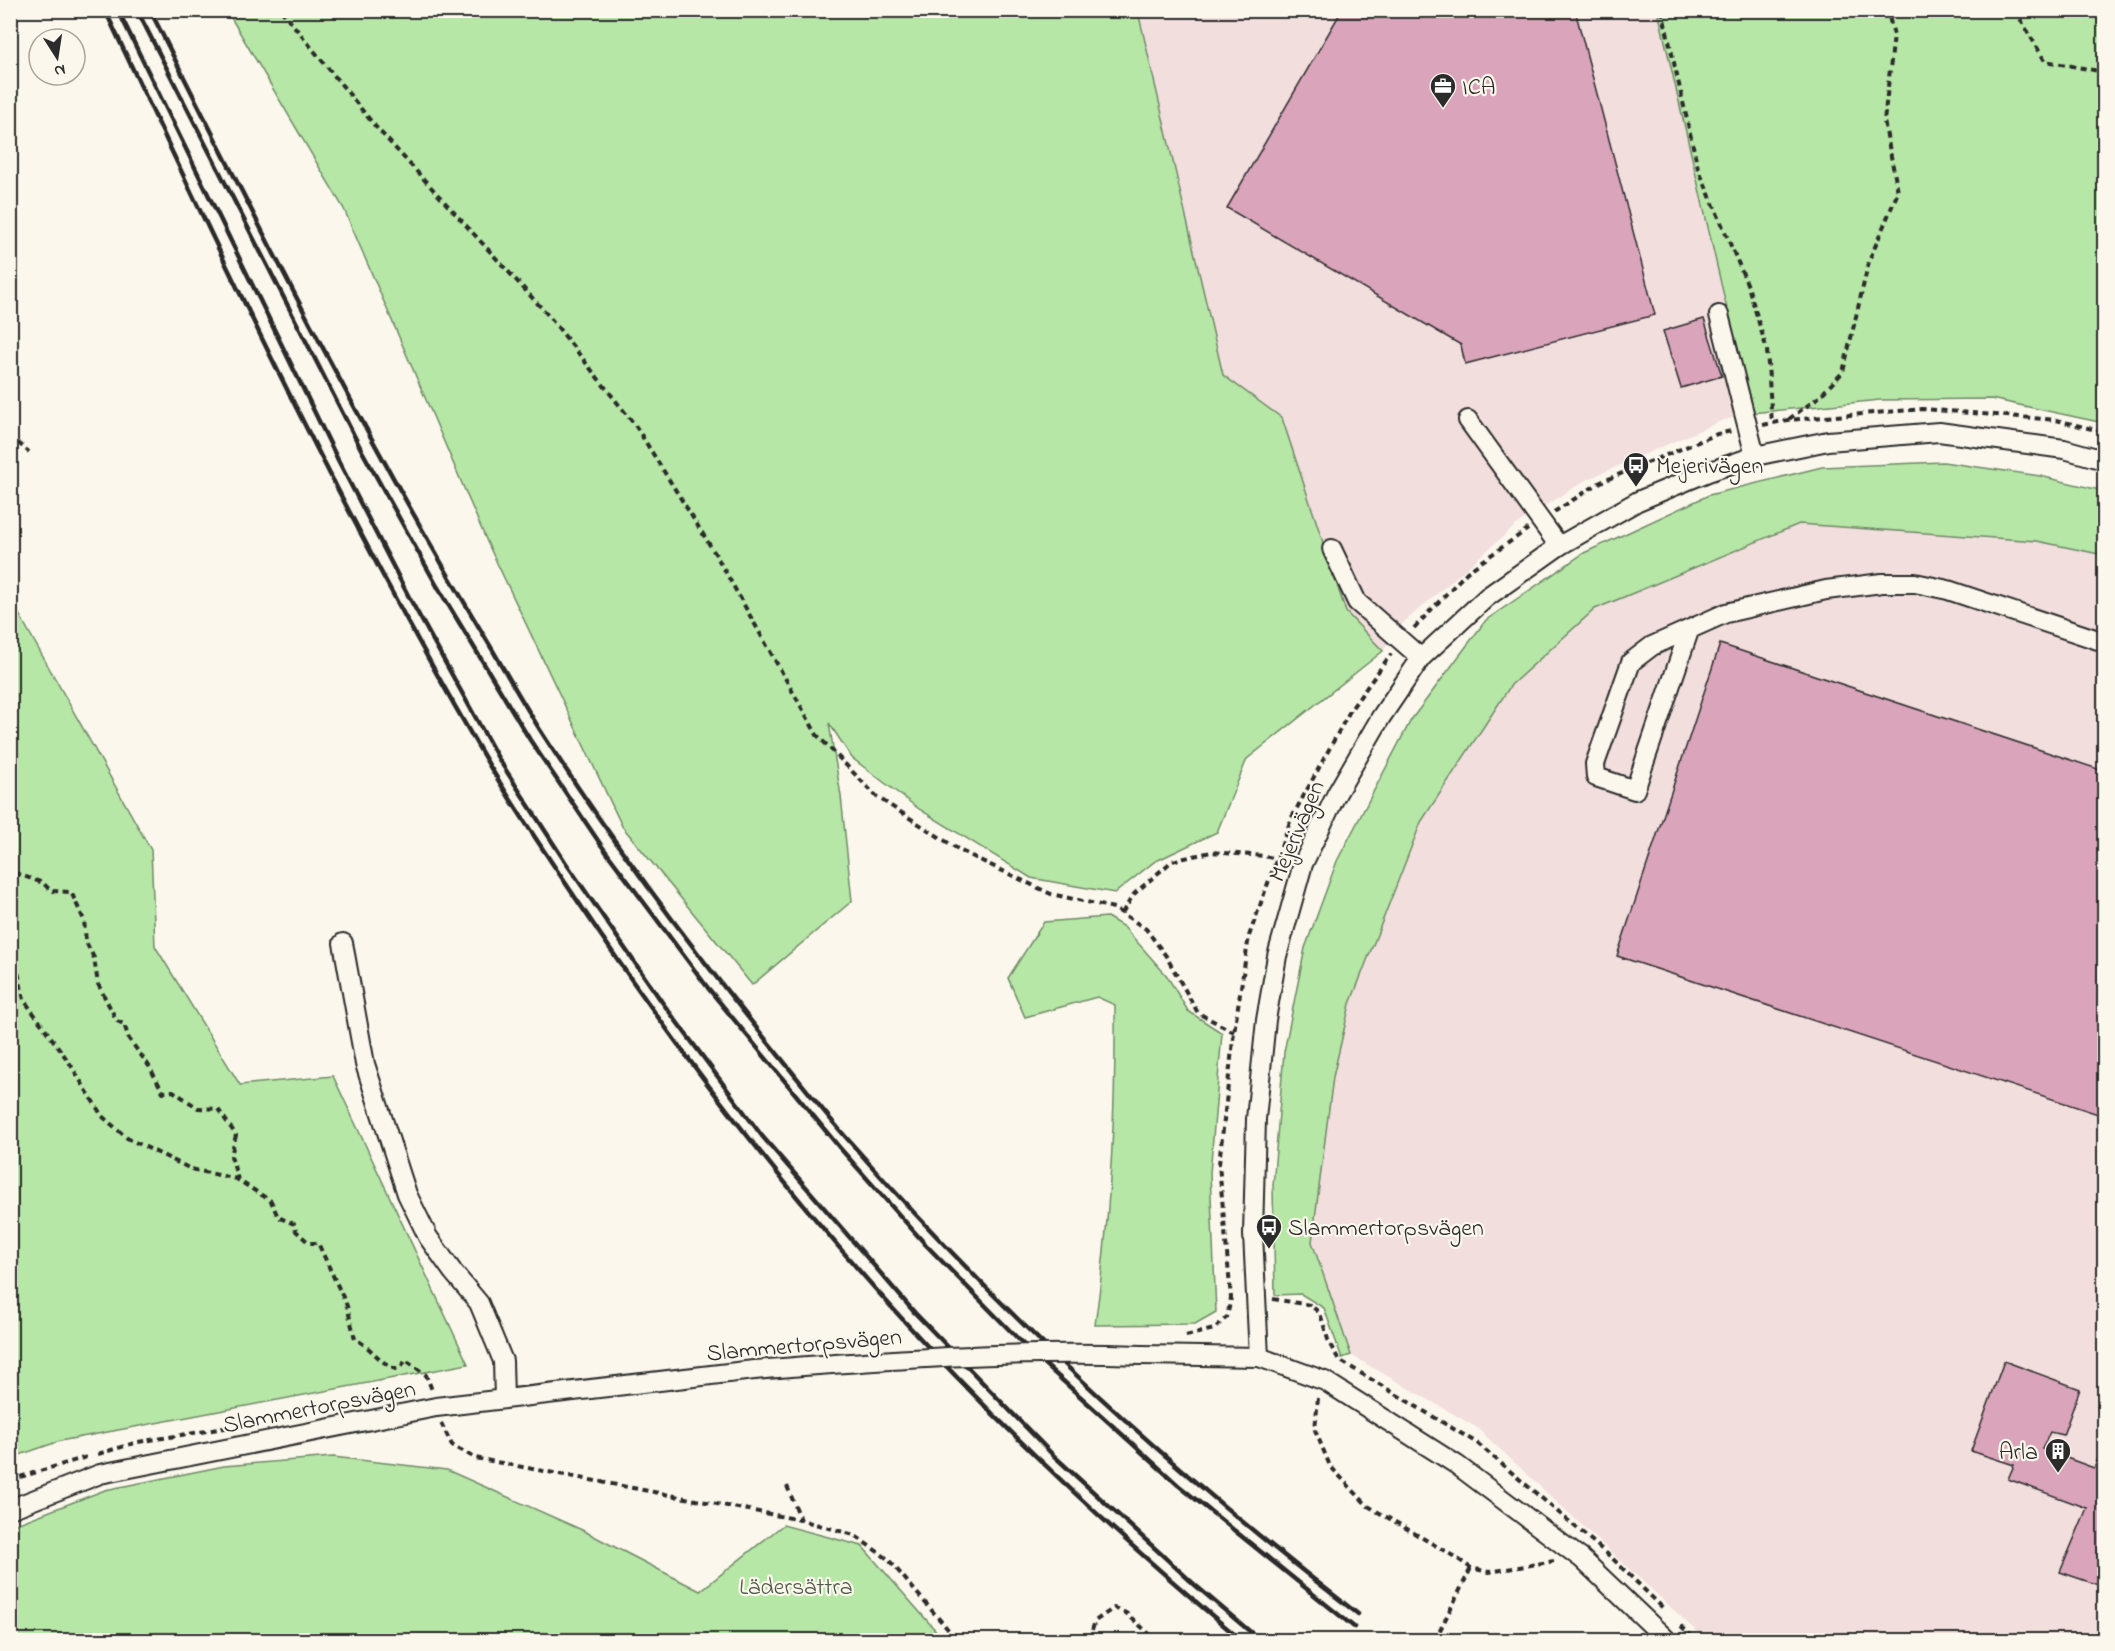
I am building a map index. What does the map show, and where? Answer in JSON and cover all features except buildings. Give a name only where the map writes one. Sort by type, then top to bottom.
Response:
[{"type":"street","points":[[1719,315],[1755,456]]},
{"type":"street","points":[[1468,420],[1559,546]]},
{"type":"street","name":"Mejerivägen","points":[[1259,1358],[1253,1234],[1256,1131],[1266,1020],[1277,956],[1303,864],[1336,793],[1421,658],[1487,597],[1559,546],[1638,501],[1708,472],[1755,456],[1828,441],[1939,432],[2064,449],[2104,459]]},
{"type":"street","points":[[1332,549],[1357,602],[1421,658]]},
{"type":"street","points":[[1689,631],[1635,790],[1596,777],[1595,764],[1631,662],[1652,646],[1726,613],[1826,590],[1882,583],[1915,583],[1948,590],[2104,642]]},
{"type":"street","points":[[343,943],[365,1064],[407,1194],[428,1237],[453,1272],[480,1303],[503,1361],[504,1399]]},
{"type":"street","name":"Slammertorpsvägen","points":[[10,1509],[100,1474],[434,1399],[504,1399],[754,1370],[984,1356],[1051,1354],[1259,1358],[1325,1381],[1457,1465],[1582,1559],[1666,1641]]},
{"type":"path","points":[[281,10],[375,126],[548,315],[635,425],[716,555],[817,735],[877,797],[961,851],[1051,894],[1114,908],[1146,929],[1166,956],[1198,1013],[1234,1032]]},
{"type":"path","points":[[1662,10],[1698,168],[1748,286],[1767,350],[1772,423]]},
{"type":"path","points":[[1788,420],[1819,397],[1843,372],[1869,261],[1898,192],[1884,121],[1894,35],[1887,10]]},
{"type":"path","points":[[2015,10],[2045,61],[2104,72]]},
{"type":"path","points":[[1182,1336],[1214,1329],[1227,1317],[1231,1298],[1219,1164],[1234,1032],[1249,936],[1291,819],[1351,709],[1401,642],[1467,572],[1540,520],[1601,482],[1717,434],[1788,420],[1923,409],[2056,420],[2104,432]]},
{"type":"path","points":[[10,436],[29,452]]},
{"type":"path","points":[[1122,913],[1134,894],[1172,861],[1211,852],[1263,855],[1276,860],[1303,864]]},
{"type":"path","points":[[10,864],[15,873],[44,883],[51,891],[71,892],[84,920],[86,942],[94,958],[98,984],[117,1022],[124,1024],[129,1039],[149,1066],[163,1092],[173,1091],[198,1108],[218,1109],[236,1135],[231,1156],[238,1180]]},
{"type":"path","points":[[10,955],[15,958],[24,1000],[69,1062],[102,1116],[127,1138],[191,1168],[238,1180],[271,1201],[278,1217],[294,1224],[296,1231],[309,1243],[318,1243],[347,1306],[355,1339],[364,1343],[376,1357],[396,1369],[400,1368],[406,1360],[426,1375],[452,1445],[475,1458],[801,1520],[854,1535],[888,1559],[957,1641]]},
{"type":"path","points":[[1231,1298],[1255,1296],[1310,1305],[1320,1312],[1329,1343],[1339,1360],[1477,1443],[1612,1558],[1671,1616]]},
{"type":"path","points":[[1325,1381],[1318,1399],[1315,1430],[1330,1466],[1368,1506],[1471,1568],[1489,1572],[1552,1561],[1582,1559]]},
{"type":"path","points":[[787,1486],[801,1520]]},
{"type":"path","points":[[1435,1641],[1471,1568]]},
{"type":"path","points":[[1089,1641],[1095,1621],[1114,1608],[1126,1613],[1156,1641]]},
{"type":"path","points":[[1679,1624],[1696,1641]]},
{"type":"shaded area","points":[[1142,10],[1658,11],[1751,413],[1721,421],[1586,480],[1521,521],[1403,623],[1383,651],[1346,612],[1282,418],[1223,375],[1138,16]]},
{"type":"shaded area","points":[[1799,524],[2037,541],[2104,555],[2104,1640],[1706,1640],[1476,1427],[1351,1355],[1312,1242],[1333,1077],[1350,1004],[1421,822],[1511,685],[1595,609]]},
{"type":"green space","points":[[227,11],[1142,11],[1139,16],[1223,375],[1282,418],[1346,612],[1383,651],[1247,759],[1217,832],[1154,862],[1115,893],[1031,878],[919,809],[852,758],[829,723],[841,796],[852,901],[752,985],[622,826],[488,544],[344,209]]},
{"type":"green space","points":[[1658,11],[2104,11],[2104,423],[1991,399],[1880,400],[1751,413]]},
{"type":"green space","points":[[1943,462],[2040,476],[2104,491],[2104,555],[2037,541],[1799,524],[1595,609],[1511,685],[1421,822],[1350,1004],[1333,1077],[1312,1242],[1351,1355],[1342,1358],[1324,1308],[1301,1294],[1275,1295],[1273,1186],[1284,1052],[1305,948],[1337,861],[1411,720],[1486,620],[1584,553],[1709,495],[1822,467]]},
{"type":"green space","points":[[10,598],[151,850],[155,946],[240,1085],[333,1076],[468,1364],[60,1441],[11,1458]]},
{"type":"green space","points":[[1107,917],[1124,927],[1167,976],[1188,1011],[1222,1033],[1210,1173],[1216,1312],[1195,1324],[1095,1325],[1105,1245],[1111,1165],[1115,1005],[1097,997],[1025,1017],[1008,978],[1044,922]]},
{"type":"green space","name":"Lädersättra","points":[[333,1457],[447,1470],[582,1530],[700,1591],[783,1525],[862,1546],[944,1640],[11,1640],[11,1526],[105,1490],[224,1466]]},
{"type":"railway","points":[[105,10],[288,392],[336,487],[436,673],[502,787],[635,985],[745,1133],[823,1229],[905,1322],[985,1406],[1068,1487],[1153,1565],[1241,1640]]},
{"type":"railway","points":[[118,10],[338,460],[410,599],[498,758],[566,863],[662,1002],[762,1136],[915,1313],[1053,1455],[1195,1585],[1260,1640]]},
{"type":"railway","points":[[137,10],[362,451],[437,586],[530,740],[601,845],[708,988],[839,1147],[926,1245],[1030,1351],[1178,1485],[1354,1627]]},
{"type":"railway","points":[[150,10],[315,333],[446,571],[544,736],[599,819],[687,940],[842,1132],[969,1270],[1093,1391],[1158,1449],[1223,1505],[1358,1614]]},
{"type":"place","name":"ICA","points":[[1443,109]]},
{"type":"place","name":"Mejerivägen","points":[[1636,488]]},
{"type":"place","name":"Slammertorpsvägen","points":[[1269,1250]]},
{"type":"place","name":"Arla","points":[[2058,1474]]}]
